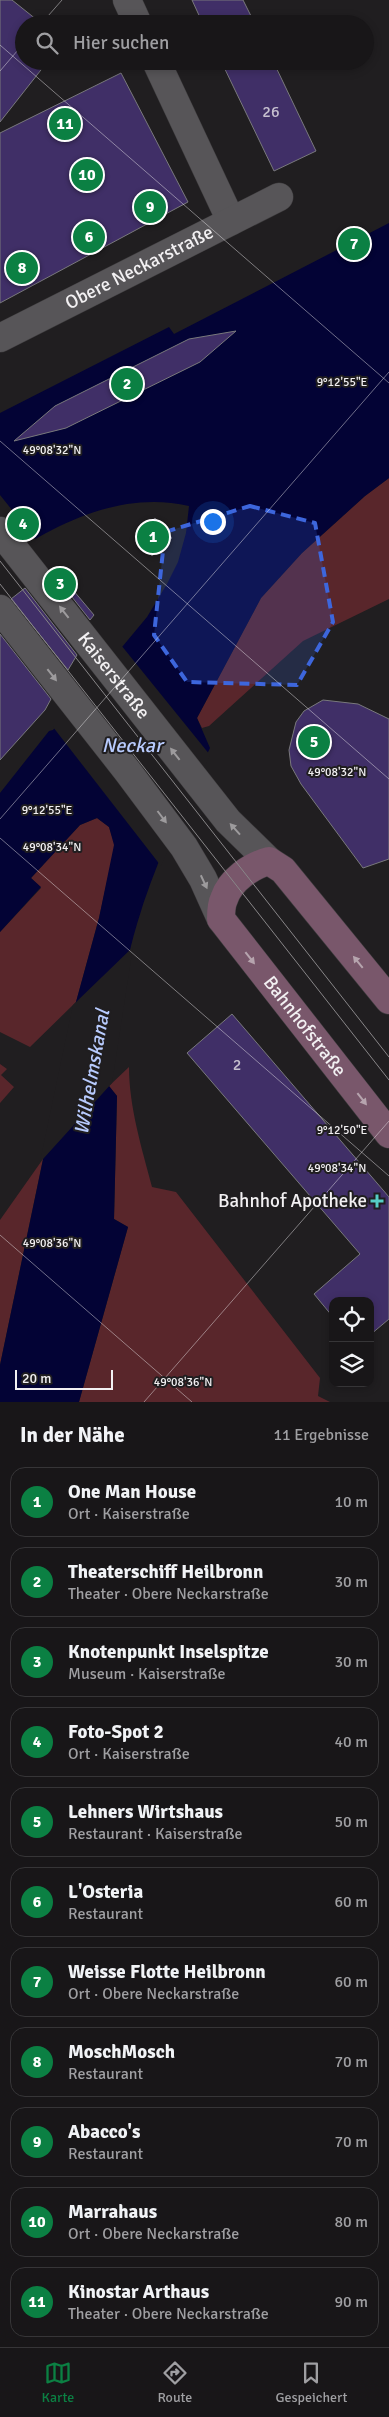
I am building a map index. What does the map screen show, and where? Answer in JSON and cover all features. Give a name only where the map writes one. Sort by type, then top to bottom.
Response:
[{"type":"street","points":[[127,0],[134,15]]},
{"type":"street","points":[[160,70],[232,221]]},
{"type":"street","name":"Obere Neckarstraße","points":[[0,338],[279,197]]},
{"type":"street","name":"Kaiserstraße","points":[[0,531],[205,792],[243,838],[269,861]]},
{"type":"street","points":[[0,609],[184,847],[203,879],[220,919]]},
{"type":"street","points":[[220,919],[224,898],[233,884],[257,864],[269,861],[283,870],[294,882],[389,1000]]},
{"type":"street","name":"Bahnhofstraße","points":[[220,919],[389,1134]]},
{"type":"highlighted area","points":[[250,506],[315,523],[333,622],[297,685],[187,682],[154,635],[165,532]]},
{"type":"shaded area","points":[[389,478],[389,599],[303,641],[209,726],[202,728],[197,718],[261,598],[302,553],[365,496]]},
{"type":"shaded area","points":[[97,818],[109,827],[115,845],[99,918],[76,1002],[30,1047],[0,1032],[0,932],[41,888],[31,878],[80,825]]},
{"type":"shaded area","points":[[0,1064],[7,1069],[1,1075],[14,1087],[0,1103]]},
{"type":"shaded area","points":[[129,1067],[134,1113],[152,1187],[176,1192],[320,1378],[318,1396],[330,1402],[79,1402],[128,1227],[114,1219],[117,1096],[109,1086]]},
{"type":"shaded area","points":[[43,1159],[0,1365],[0,1220]]},
{"type":"water","points":[[389,223],[389,478],[365,496],[302,553],[261,598],[197,718],[210,748],[170,834],[152,879],[137,924],[123,984],[109,1086],[117,1096],[114,1219],[128,1227],[79,1402],[0,1402],[0,1365],[76,1002],[99,918],[114,845],[109,827],[97,818],[80,825],[31,878],[41,887],[0,932],[0,793],[49,731],[53,730],[147,617],[178,562],[186,533],[189,506],[164,502],[138,503],[89,514],[43,535],[0,562],[0,413],[169,327],[174,334]],"holes":[[[200,362],[66,428],[45,430]]]},
{"type":"pier","points":[[0,495],[37,541],[0,565]]},
{"type":"pier","points":[[121,645],[210,755],[161,866],[53,727]]},
{"type":"pier","points":[[133,947],[112,1083],[43,1159],[41,1157],[73,1005]]},
{"type":"building","points":[[0,0],[12,0],[31,15],[15,15],[15,70],[41,70],[0,122]]},
{"type":"building","points":[[192,0],[243,0],[250,15],[199,15]]},
{"type":"building","points":[[225,70],[277,70],[316,151],[274,171]]},
{"type":"building","points":[[121,73],[188,202],[0,303],[0,133]]},
{"type":"building","points":[[236,331],[200,362],[66,428],[14,441],[55,406],[189,339]]},
{"type":"building","points":[[155,518],[172,538],[152,556],[135,536]]},
{"type":"building","points":[[57,571],[94,615],[90,620],[54,574]]},
{"type":"building","points":[[25,588],[77,655],[68,670],[11,599]]},
{"type":"building","points":[[0,634],[51,699],[45,710],[0,760]]},
{"type":"building","points":[[323,700],[358,704],[389,719],[389,859],[363,868],[301,784],[291,766],[289,750],[296,722],[304,711]]},
{"type":"building","points":[[232,1014],[389,1197],[389,1319],[374,1332],[374,1297],[329,1297],[329,1312],[314,1294],[360,1254],[187,1053]]},
{"type":"tram line","points":[[0,561],[389,1057]]},
{"type":"tram line","points":[[0,584],[389,1080]]},
{"type":"place","name":"Kinostar Arthaus","points":[[65,124]]},
{"type":"place","name":"Marrahaus","points":[[87,175]]},
{"type":"place","name":"Abacco's","points":[[150,207]]},
{"type":"place","name":"L'Osteria","points":[[89,237]]},
{"type":"place","name":"Weisse Flotte Heilbronn","points":[[354,244]]},
{"type":"place","name":"MoschMosch","points":[[22,268]]},
{"type":"place","name":"Theaterschiff Heilbronn","points":[[127,384]]},
{"type":"place","name":"Foto-Spot 2","points":[[23,524]]},
{"type":"place","name":"One Man House","points":[[153,537]]},
{"type":"place","name":"Knotenpunkt Inselspitze","points":[[60,584]]},
{"type":"place","name":"Lehners Wirtshaus","points":[[314,742]]},
{"type":"place","name":"Bahnhof Apotheke","points":[[377,1201]]},
{"type":"water label","name":"Neckar","points":[[132,745]]},
{"type":"water label","name":"Wilhelmskanal","points":[[92,1072]]}]
